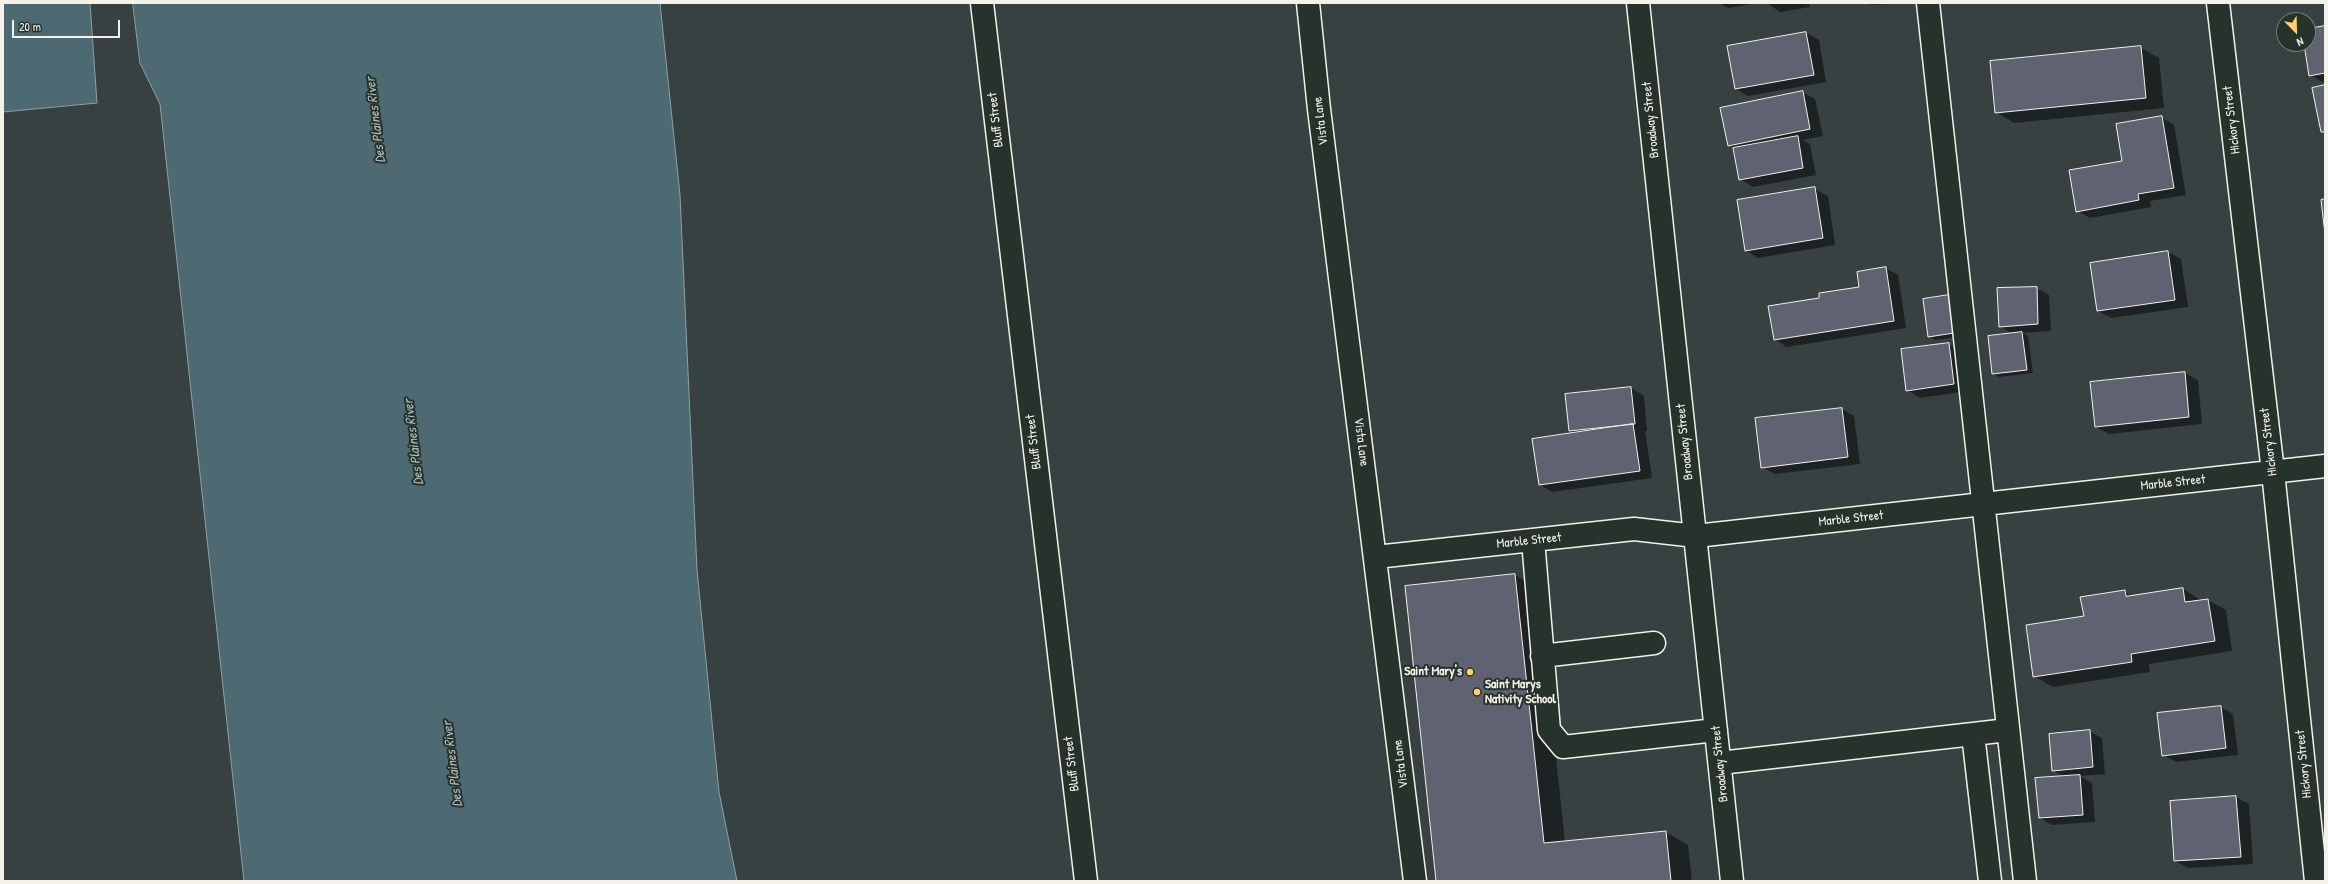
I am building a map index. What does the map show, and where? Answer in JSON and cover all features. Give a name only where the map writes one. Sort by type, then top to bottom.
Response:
[{"type":"street","name":"Bluff Street","points":[[982,3],[1086,881]]},
{"type":"street","name":"Vista Lane","points":[[1308,3],[1319,109],[1376,557],[1415,881]]},
{"type":"street","name":"Broadway Street","points":[[1638,3],[1732,881]]},
{"type":"street","points":[[1928,3],[2025,881]]},
{"type":"street","name":"Hickory Street","points":[[2218,3],[2272,472],[2316,881]]},
{"type":"street","name":"Marble Street","points":[[1376,557],[1634,529],[1696,536],[2325,466]]},
{"type":"street","points":[[1533,540],[1549,730],[1563,747],[1716,730]]},
{"type":"street","points":[[1542,656],[1654,643]]},
{"type":"street","points":[[1720,762],[2008,730]]},
{"type":"street","points":[[1973,734],[1990,881]]},
{"type":"water","points":[[3,3],[90,3],[97,103],[3,112]]},
{"type":"water","name":"Des Plaines River","points":[[133,3],[660,3],[680,195],[697,570],[719,792],[737,881],[244,881],[160,104],[140,63]]},
{"type":"building","points":[[2325,26],[2325,73],[2309,76],[2305,52],[2316,52],[2316,28]]},
{"type":"building","points":[[1806,32],[1814,75],[1735,89],[1727,46]]},
{"type":"building","points":[[2141,46],[2146,98],[1995,113],[1990,61]]},
{"type":"building","points":[[2325,85],[2325,132],[2321,132],[2312,88]]},
{"type":"building","points":[[1803,91],[1810,129],[1728,146],[1720,108]]},
{"type":"building","points":[[2162,116],[2174,188],[2138,194],[2139,200],[2076,212],[2069,170],[2122,161],[2116,124]]},
{"type":"building","points":[[1798,136],[1803,168],[1739,180],[1733,148]]},
{"type":"building","points":[[1815,187],[1823,238],[1745,251],[1737,200]]},
{"type":"building","points":[[2325,199],[2325,234],[2321,200]]},
{"type":"building","points":[[2168,251],[2175,300],[2097,311],[2090,263]]},
{"type":"building","points":[[1886,267],[1894,321],[1774,340],[1768,306],[1819,298],[1819,293],[1859,287],[1857,272]]},
{"type":"building","points":[[2037,287],[2038,324],[1999,327],[1997,288]]},
{"type":"building","points":[[1949,295],[1954,333],[1928,337],[1923,299]]},
{"type":"building","points":[[2022,332],[2027,370],[1992,374],[1988,336]]},
{"type":"building","points":[[1949,343],[1954,384],[1906,391],[1901,349]]},
{"type":"building","points":[[2185,372],[2189,417],[2095,427],[2090,382]]},
{"type":"building","points":[[1631,387],[1635,424],[1569,431],[1565,394]]},
{"type":"building","points":[[1842,408],[1848,457],[1761,468],[1755,418]]},
{"type":"building","points":[[1633,424],[1640,471],[1539,485],[1532,439]]},
{"type":"building","name":"Saint Mary's","points":[[1515,574],[1544,843],[1666,831],[1671,881],[1436,881],[1405,586]]},
{"type":"building","points":[[2183,588],[2185,602],[2208,599],[2215,641],[2131,654],[2132,662],[2033,677],[2026,625],[2084,616],[2080,597],[2125,590],[2126,596]]},
{"type":"building","points":[[2221,706],[2226,748],[2162,756],[2157,713]]},
{"type":"building","points":[[2090,730],[2093,767],[2052,771],[2049,734]]},
{"type":"building","points":[[2080,775],[2083,815],[2039,818],[2035,778]]},
{"type":"building","points":[[2236,796],[2241,857],[2174,861],[2170,801]]},
{"type":"place","name":"Saint Mary's","points":[[1470,672]]},
{"type":"place","name":"Saint Marys Nativity School","points":[[1477,692]]}]
